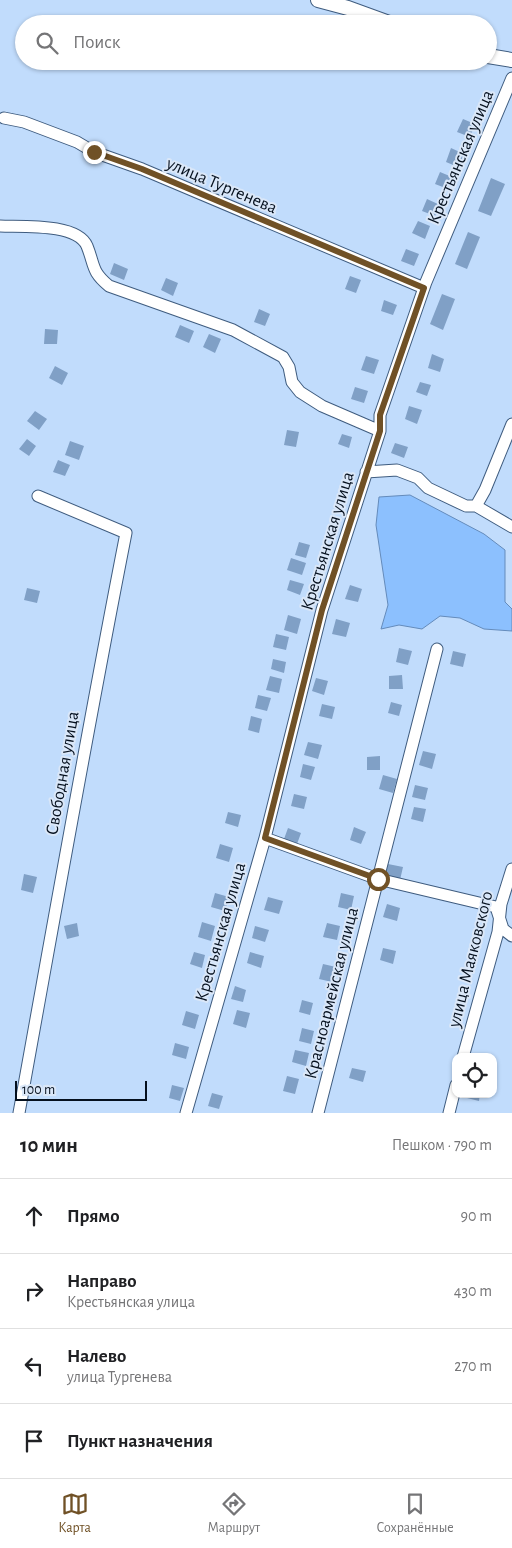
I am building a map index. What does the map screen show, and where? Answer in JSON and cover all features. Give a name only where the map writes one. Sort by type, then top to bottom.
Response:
[{"type":"street","points":[[318,0],[349,4],[373,15]]},
{"type":"street","points":[[497,58],[512,60]]},
{"type":"street","name":"Крестьянская улица","points":[[186,1113],[265,838],[322,610],[380,431],[380,415],[424,288],[512,78]]},
{"type":"street","name":"улица Тургенева","points":[[4,118],[24,122],[77,142],[94,152],[142,169],[424,288]]},
{"type":"street","points":[[0,226],[52,229],[76,233],[87,244],[97,275],[109,286],[233,330],[283,357],[289,367],[292,382],[300,392],[322,406],[380,431]]},
{"type":"street","points":[[476,506],[485,490],[512,424]]},
{"type":"street","points":[[366,472],[397,470],[418,478],[428,488],[466,506],[476,506],[512,527]]},
{"type":"street","name":"Свободная улица","points":[[19,1113],[72,824],[84,744],[126,534],[38,496]]},
{"type":"street","name":"Красноармейская улица","points":[[318,1113],[437,649]]},
{"type":"street","points":[[265,838],[378,879],[496,907],[503,928],[512,936]]},
{"type":"street","name":"улица Маяковского","points":[[464,1053],[498,932],[501,904],[512,869]]},
{"type":"street","points":[[449,1113],[453,1098]]},
{"type":"water","points":[[410,495],[484,534],[505,550],[505,602],[512,609],[512,631],[484,629],[460,618],[440,616],[422,629],[399,625],[381,629],[388,605],[376,525],[379,497]]},
{"type":"building","points":[[463,119],[475,124],[470,137],[457,132]]},
{"type":"building","points":[[451,148],[464,154],[458,167],[446,162]]},
{"type":"building","points":[[440,172],[452,177],[448,189],[435,184]]},
{"type":"building","points":[[491,178],[505,184],[491,216],[478,211]]},
{"type":"building","points":[[427,199],[440,205],[435,216],[422,211]]},
{"type":"building","points":[[418,221],[430,226],[425,239],[412,233]]},
{"type":"building","points":[[468,232],[480,237],[467,269],[455,264]]},
{"type":"building","points":[[406,249],[419,254],[414,266],[401,261]]},
{"type":"building","points":[[114,263],[128,269],[124,280],[110,274]]},
{"type":"building","points":[[350,276],[361,280],[356,293],[345,289]]},
{"type":"building","points":[[166,278],[178,283],[173,296],[161,290]]},
{"type":"building","points":[[442,294],[455,299],[443,330],[430,324]]},
{"type":"building","points":[[384,300],[397,305],[393,315],[381,311]]},
{"type":"building","points":[[259,309],[270,314],[265,326],[254,322]]},
{"type":"building","points":[[180,325],[194,331],[189,343],[175,337]]},
{"type":"building","points":[[45,329],[58,330],[57,344],[44,344]]},
{"type":"building","points":[[209,334],[221,339],[215,353],[203,347]]},
{"type":"building","points":[[432,354],[444,359],[440,372],[428,368]]},
{"type":"building","points":[[366,356],[379,360],[374,374],[361,370]]},
{"type":"building","points":[[55,366],[68,373],[62,385],[49,378]]},
{"type":"building","points":[[420,382],[431,385],[427,396],[416,392]]},
{"type":"building","points":[[355,387],[368,391],[364,403],[351,399]]},
{"type":"building","points":[[409,406],[422,410],[417,424],[405,419]]},
{"type":"building","points":[[35,411],[47,419],[39,430],[27,421]]},
{"type":"building","points":[[287,430],[299,432],[296,447],[284,445]]},
{"type":"building","points":[[342,434],[352,437],[349,448],[338,444]]},
{"type":"building","points":[[27,439],[36,446],[29,456],[19,449]]},
{"type":"building","points":[[70,441],[84,446],[79,460],[65,455]]},
{"type":"building","points":[[395,443],[408,447],[404,458],[391,453]]},
{"type":"building","points":[[58,460],[70,465],[65,476],[53,472]]},
{"type":"building","points":[[299,542],[310,545],[306,558],[295,555]]},
{"type":"building","points":[[291,558],[306,563],[302,575],[287,570]]},
{"type":"building","points":[[290,580],[304,584],[300,595],[287,590]]},
{"type":"building","points":[[350,585],[362,589],[358,602],[345,599]]},
{"type":"building","points":[[27,588],[40,591],[37,603],[24,600]]},
{"type":"building","points":[[288,615],[301,619],[297,634],[284,630]]},
{"type":"building","points":[[336,619],[350,623],[346,637],[332,634]]},
{"type":"building","points":[[276,634],[289,637],[286,650],[273,647]]},
{"type":"building","points":[[399,648],[412,651],[408,665],[396,662]]},
{"type":"building","points":[[453,651],[466,654],[463,667],[450,664]]},
{"type":"building","points":[[273,659],[286,662],[284,673],[271,669]]},
{"type":"building","points":[[402,675],[403,689],[389,689],[389,676]]},
{"type":"building","points":[[270,676],[282,679],[279,693],[266,690]]},
{"type":"building","points":[[316,678],[328,681],[324,695],[312,691]]},
{"type":"building","points":[[258,695],[271,698],[267,711],[255,708]]},
{"type":"building","points":[[391,702],[402,705],[399,716],[388,713]]},
{"type":"building","points":[[322,704],[335,707],[332,719],[319,716]]},
{"type":"building","points":[[251,716],[262,719],[259,733],[248,730]]},
{"type":"building","points":[[308,742],[322,745],[318,759],[304,755]]},
{"type":"building","points":[[423,751],[436,754],[432,769],[419,765]]},
{"type":"building","points":[[380,756],[380,770],[367,770],[367,757]]},
{"type":"building","points":[[303,764],[315,767],[311,780],[300,777]]},
{"type":"building","points":[[383,775],[397,779],[393,793],[379,789]]},
{"type":"building","points":[[415,785],[428,788],[425,800],[412,797]]},
{"type":"building","points":[[294,794],[307,797],[304,809],[291,806]]},
{"type":"building","points":[[414,807],[426,809],[423,822],[411,819]]},
{"type":"building","points":[[228,812],[241,815],[238,827],[225,823]]},
{"type":"building","points":[[354,827],[366,832],[361,844],[350,840]]},
{"type":"building","points":[[288,828],[301,833],[297,844],[284,839]]},
{"type":"building","points":[[220,844],[233,848],[229,862],[216,858]]},
{"type":"building","points":[[388,864],[403,867],[400,880],[385,877]]},
{"type":"building","points":[[24,874],[37,877],[33,893],[21,890]]},
{"type":"building","points":[[215,893],[229,897],[225,911],[211,907]]},
{"type":"building","points":[[341,893],[354,896],[351,910],[338,907]]},
{"type":"building","points":[[268,897],[283,901],[279,914],[264,910]]},
{"type":"building","points":[[387,904],[400,908],[397,921],[383,917]]},
{"type":"building","points":[[202,922],[215,926],[211,941],[198,937]]},
{"type":"building","points":[[77,923],[79,936],[67,939],[64,926]]},
{"type":"building","points":[[327,923],[340,926],[337,940],[323,937]]},
{"type":"building","points":[[255,926],[269,930],[265,942],[252,938]]},
{"type":"building","points":[[383,948],[396,951],[393,964],[380,960]]},
{"type":"building","points":[[194,952],[205,955],[202,968],[190,964]]},
{"type":"building","points":[[250,952],[264,956],[261,968],[247,963]]},
{"type":"building","points":[[323,964],[336,967],[332,982],[319,979]]},
{"type":"building","points":[[235,986],[246,990],[243,1002],[231,999]]},
{"type":"building","points":[[302,1000],[313,1003],[310,1015],[299,1012]]},
{"type":"building","points":[[237,1010],[250,1013],[246,1028],[233,1024]]},
{"type":"building","points":[[186,1011],[199,1015],[195,1029],[182,1025]]},
{"type":"building","points":[[302,1028],[314,1031],[311,1044],[299,1041]]},
{"type":"building","points":[[175,1043],[189,1047],[186,1059],[172,1055]]},
{"type":"building","points":[[295,1050],[309,1053],[306,1066],[292,1062]]},
{"type":"building","points":[[352,1068],[366,1071],[363,1082],[349,1078]]},
{"type":"building","points":[[287,1076],[299,1079],[295,1094],[283,1091]]},
{"type":"building","points":[[172,1085],[184,1088],[180,1101],[169,1098]]},
{"type":"building","points":[[212,1093],[223,1096],[219,1109],[208,1106]]},
{"type":"building","points":[[467,1098],[479,1098],[479,1101]]},
{"type":"route","points":[[94,152],[142,169],[294,235],[424,288],[380,415],[380,431],[322,610],[265,838],[378,879]]}]
